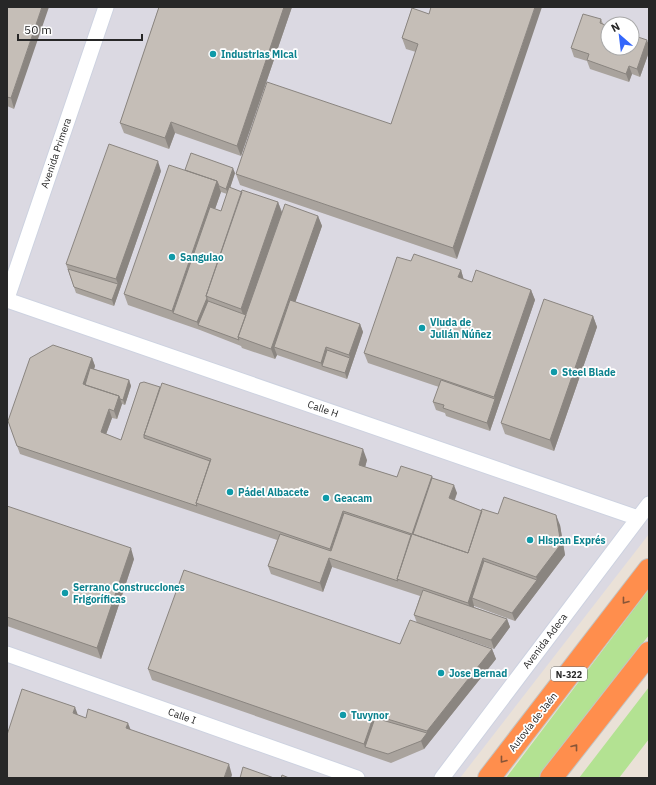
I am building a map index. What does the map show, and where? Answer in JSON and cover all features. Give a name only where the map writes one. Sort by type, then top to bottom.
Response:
[{"type":"highway","name":"Autovía de Jaén","points":[[490,778],[649,570]]},
{"type":"highway","points":[[551,778],[649,653]]},
{"type":"street","name":"Avenida Primera","points":[[7,299],[106,7]]},
{"type":"street","name":"Calle H","points":[[7,299],[638,518]]},
{"type":"street","name":"Avenida Adeca","points":[[442,778],[649,504]]},
{"type":"street","name":"Calle I","points":[[7,654],[357,778]]},
{"type":"shaded area","points":[[7,7],[649,7],[649,534],[460,778],[7,778]]},
{"type":"green space","points":[[649,589],[649,635],[539,778],[506,778]]},
{"type":"green space","points":[[649,687],[649,739],[619,778],[579,778]]},
{"type":"building","points":[[7,7],[42,7],[11,98],[7,97]]},
{"type":"building","name":"Industrias Mical","points":[[159,7],[284,7],[237,146],[171,122],[165,138],[120,123]]},
{"type":"building","points":[[431,7],[535,7],[453,248],[236,174],[267,82],[391,124],[418,44],[402,38],[412,8],[429,14]]},
{"type":"building","points":[[583,14],[600,19],[600,56],[640,56],[640,38],[647,40],[637,69],[629,66],[626,74],[587,60],[589,54],[571,48]]},
{"type":"building","points":[[109,144],[158,161],[116,279],[66,264]]},
{"type":"building","points":[[191,153],[233,168],[226,189],[219,186],[217,181],[185,170]]},
{"type":"building","name":"Sanguiao","points":[[169,165],[217,181],[172,311],[124,294]]},
{"type":"building","points":[[229,187],[242,192],[206,296],[207,298],[197,322],[173,313],[210,207],[221,211]]},
{"type":"building","points":[[242,190],[278,202],[241,309],[206,296]]},
{"type":"building","points":[[285,204],[318,216],[271,349],[238,337]]},
{"type":"building","points":[[414,254],[461,270],[458,277],[472,282],[476,270],[531,290],[494,397],[364,353],[397,257],[411,261]]},
{"type":"building","points":[[68,269],[118,284],[112,300],[74,287]]},
{"type":"building","name":"Steel Blade","points":[[544,299],[593,316],[550,440],[501,423]]},
{"type":"building","points":[[290,300],[360,324],[349,355],[326,347],[321,363],[274,347]]},
{"type":"building","points":[[208,301],[246,315],[238,337],[239,340],[198,325]]},
{"type":"building","points":[[53,345],[92,358],[83,384],[119,396],[114,411],[109,409],[101,432],[121,440],[140,383],[144,382],[160,387],[144,438],[210,461],[196,503],[197,506],[17,446],[8,421],[30,358]]},
{"type":"building","points":[[327,350],[350,358],[345,373],[322,366]]},
{"type":"building","points":[[90,368],[129,380],[123,400],[120,399],[119,396],[85,385]]},
{"type":"building","points":[[441,380],[495,399],[487,423],[443,408],[444,405],[433,402]]},
{"type":"building","points":[[162,383],[363,449],[359,465],[397,477],[401,466],[432,476],[412,534],[343,511],[330,549],[196,503],[211,459],[144,435]]},
{"type":"building","points":[[432,478],[454,485],[449,498],[482,511],[468,553],[413,534]]},
{"type":"building","points":[[504,497],[556,515],[561,544],[536,577],[483,558],[468,603],[397,579],[412,534],[468,553],[482,509],[498,514]]},
{"type":"building","name":"Serrano Construcciones Frigoríficas","points":[[7,506],[131,548],[97,648],[7,617]]},
{"type":"building","points":[[344,513],[411,535],[397,579],[398,581],[329,558],[320,583],[268,566],[280,534],[331,551]]},
{"type":"building","points":[[484,561],[537,580],[512,613],[472,598]]},
{"type":"building","points":[[184,570],[400,644],[410,620],[492,649],[427,731],[374,715],[364,744],[148,669]]},
{"type":"building","points":[[423,590],[507,619],[491,640],[414,615]]},
{"type":"building","points":[[22,689],[75,707],[73,713],[86,718],[88,709],[128,723],[126,728],[229,764],[224,778],[7,778],[7,735]]},
{"type":"building","points":[[375,718],[427,733],[421,741],[388,754],[365,747]]},
{"type":"building","points":[[243,767],[274,778],[240,778]]},
{"type":"building","points":[[282,775],[289,778],[281,778]]},
{"type":"place","name":"Industrias Mical","points":[[213,54]]},
{"type":"place","name":"Sanguiao","points":[[172,257]]},
{"type":"place","name":"Viuda de Julián Núñez","points":[[422,328]]},
{"type":"place","name":"Steel Blade","points":[[554,372]]},
{"type":"place","name":"Pádel Albacete","points":[[230,492]]},
{"type":"place","name":"Geacam","points":[[326,498]]},
{"type":"place","name":"Hispan Exprés","points":[[530,540]]},
{"type":"place","name":"Serrano Construcciones Frigoríficas","points":[[65,593]]},
{"type":"place","name":"Jose Bernad","points":[[441,673]]},
{"type":"place","name":"Tuvynor","points":[[343,715]]}]
